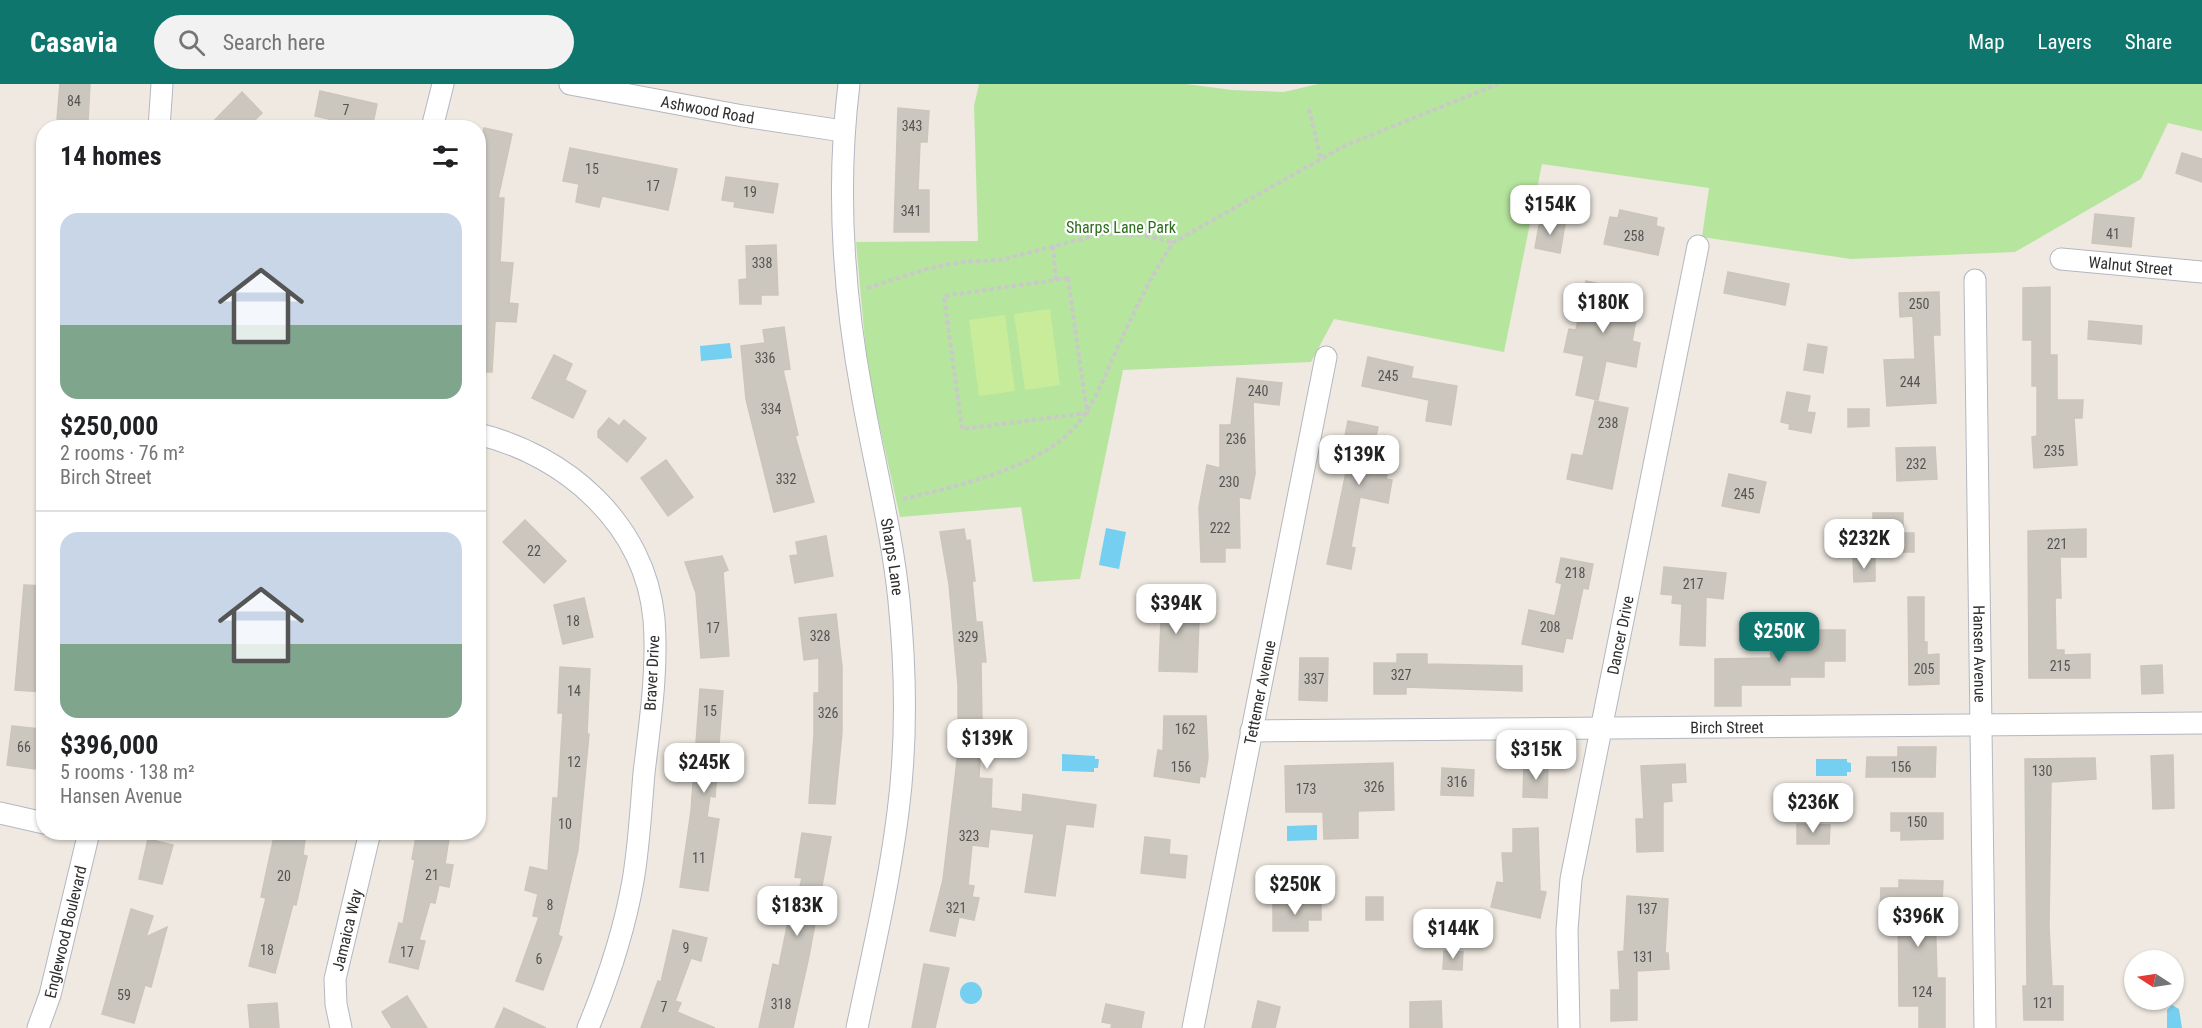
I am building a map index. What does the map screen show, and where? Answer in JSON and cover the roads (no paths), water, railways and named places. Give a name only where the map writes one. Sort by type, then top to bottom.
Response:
[{"type":"street","points":[[160,120],[162,84]]},
{"type":"street","points":[[434,120],[443,84]]},
{"type":"street","name":"Ashwood Road","points":[[570,84],[743,116],[843,131]]},
{"type":"street","name":"Sharps Lane","points":[[849,84],[843,131],[841,209],[848,292],[861,393],[884,504],[899,600],[904,670],[904,739],[899,809],[889,878],[857,1028]]},
{"type":"street","name":"Dancer Drive","points":[[1569,1028],[1567,930],[1571,879],[1603,729],[1698,246]]},
{"type":"street","name":"Walnut Street","points":[[2061,259],[2202,272]]},
{"type":"street","name":"Hansen Avenue","points":[[1975,280],[1983,724],[1985,1028]]},
{"type":"street","name":"Tettemer Avenue","points":[[1193,1028],[1326,357]]},
{"type":"street","name":"Braver Drive","points":[[486,436],[507,441],[538,454],[567,472],[593,495],[615,521],[633,551],[647,586],[654,616],[655,671],[633,880],[622,936],[608,981],[588,1028]]},
{"type":"street","name":"Birch Street","points":[[1251,731],[2202,723]]},
{"type":"street","points":[[0,813],[36,822]]},
{"type":"street","name":"Englewood Boulevard","points":[[38,1028],[50,995],[87,840]]},
{"type":"street","name":"Jamaica Way","points":[[341,1028],[336,1004],[335,978],[368,840]]},
{"type":"water","points":[[730,343],[732,358],[701,361],[700,346]]},
{"type":"water","points":[[1106,528],[1126,532],[1119,569],[1099,565]]},
{"type":"water","points":[[1062,754],[1095,756],[1095,759],[1099,759],[1098,768],[1094,768],[1094,772],[1062,771]]},
{"type":"water","points":[[1816,759],[1847,759],[1847,762],[1851,763],[1851,772],[1847,772],[1847,776],[1816,776]]},
{"type":"water","points":[[1317,825],[1317,840],[1287,841],[1287,826]]},
{"type":"water","points":[[967,982],[975,982],[982,989],[982,997],[975,1004],[967,1004],[960,997],[960,989]]},
{"type":"water","points":[[2167,1010],[2179,1010],[2182,1028],[2167,1028]]},
{"type":"park label","name":"Sharps Lane Park","points":[[1121,227]]}]
